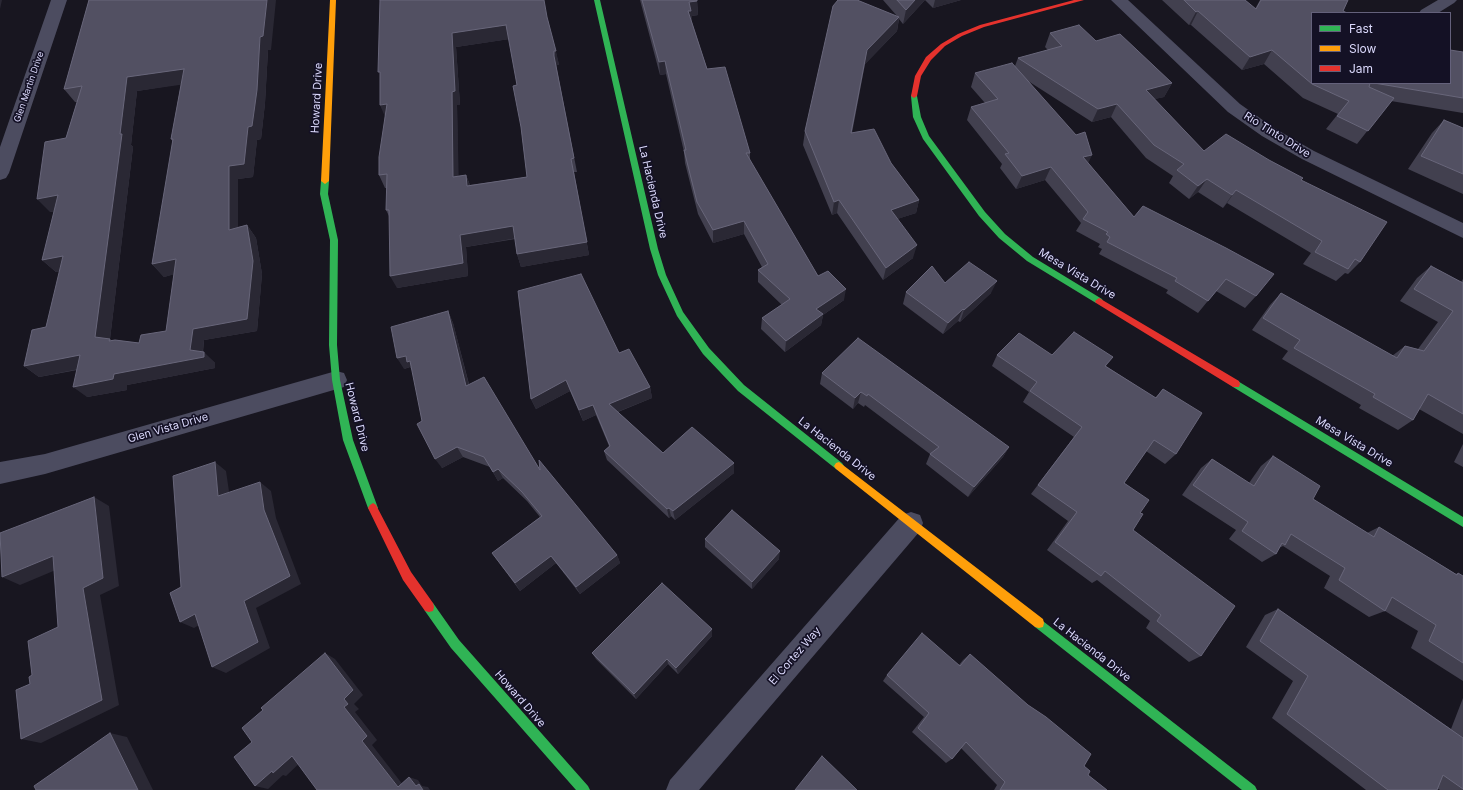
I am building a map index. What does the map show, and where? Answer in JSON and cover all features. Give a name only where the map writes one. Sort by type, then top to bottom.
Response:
[{"type":"street","name":"Glen Martin Drive","points":[[0,174],[59,0]]},
{"type":"street","name":"Howard Drive","points":[[333,0],[324,194],[334,240],[332,345],[336,380],[348,440],[372,507],[407,576],[455,644],[584,790]]},
{"type":"street","name":"La Hacienda Drive","points":[[597,0],[654,249],[662,275],[680,314],[706,351],[741,388],[1251,790]]},
{"type":"street","name":"Mesa Vista Drive","points":[[1081,0],[982,26],[960,35],[943,45],[928,59],[918,76],[914,96],[917,117],[926,137],[982,214],[1002,236],[1030,259],[1463,522]]},
{"type":"street","name":"Rio Tinto Drive","points":[[1118,0],[1234,108],[1268,132],[1308,155],[1463,231]]},
{"type":"street","points":[[1429,12],[1449,0]]},
{"type":"street","name":"Glen Vista Drive","points":[[0,473],[45,464],[336,380]]},
{"type":"street","name":"El Cortez Way","points":[[680,790],[911,523]]},
{"type":"building","points":[[89,0],[267,0],[263,36],[260,37],[257,90],[252,126],[248,127],[244,164],[229,166],[229,230],[247,225],[253,261],[247,319],[193,329],[190,350],[204,352],[204,357],[114,374],[113,379],[73,387],[80,355],[24,366],[32,330],[46,327],[63,256],[42,260],[58,195],[37,199],[45,142],[66,138],[82,86],[64,89]],"holes":[[[184,69],[171,139],[173,139],[152,264],[176,259],[166,331],[141,335],[139,343],[115,340],[109,341],[110,339],[95,337],[122,134],[120,134],[127,77]]]},
{"type":"building","points":[[380,0],[544,0],[556,51],[554,51],[554,56],[574,158],[571,159],[587,242],[517,254],[513,226],[460,235],[463,263],[390,276],[389,210],[386,210],[387,174],[379,175],[379,157],[387,104],[380,105],[380,72],[378,72]],"holes":[[[506,25],[517,85],[513,86],[521,127],[527,177],[467,186],[466,175],[453,177],[452,92],[455,91],[452,33]]]},
{"type":"building","points":[[642,0],[697,0],[689,2],[691,11],[688,11],[707,69],[725,67],[750,153],[746,153],[818,276],[828,271],[846,289],[816,309],[823,314],[786,341],[762,318],[790,299],[758,270],[768,264],[744,221],[713,230],[697,202],[665,61],[659,62]]},
{"type":"building","points":[[838,0],[857,0],[899,17],[867,50],[851,133],[874,129],[891,163],[919,200],[891,210],[917,245],[886,268],[839,200],[834,202],[805,131],[833,6]]},
{"type":"building","points":[[897,0],[915,0],[906,10]]},
{"type":"building","points":[[1184,0],[1245,0],[1256,9],[1261,0],[1348,0],[1343,11],[1345,12],[1311,12],[1311,83],[1272,50],[1250,57],[1198,11],[1196,12]]},
{"type":"building","points":[[1079,25],[1096,41],[1120,34],[1172,83],[1146,90],[1204,151],[1226,134],[1269,160],[1303,178],[1301,180],[1387,222],[1360,262],[1355,259],[1348,269],[1315,252],[1322,241],[1236,190],[1232,195],[1207,179],[1198,186],[1177,170],[1184,164],[1154,145],[1117,104],[1098,109],[1018,58],[1062,46],[1050,33]]},
{"type":"building","points":[[1451,50],[1463,52],[1463,98],[1380,84],[1451,84]]},
{"type":"building","points":[[1012,63],[1076,135],[1085,132],[1092,155],[1083,157],[1134,217],[1143,206],[1274,274],[1256,296],[1226,279],[1208,301],[1175,281],[1177,278],[1107,242],[1110,237],[1106,234],[1108,232],[1083,219],[1088,212],[1051,167],[1022,176],[1005,154],[1009,153],[971,107],[998,99],[975,73]]},
{"type":"building","points":[[1312,84],[1370,84],[1369,87],[1394,98],[1368,131],[1337,116],[1349,101]]},
{"type":"building","points":[[1444,120],[1463,128],[1463,174],[1421,156]]},
{"type":"building","points":[[969,262],[997,281],[948,323],[906,292],[932,266],[945,283]]},
{"type":"building","points":[[1431,266],[1463,283],[1463,414],[1428,394],[1413,420],[1373,397],[1375,394],[1294,348],[1300,340],[1263,318],[1281,293],[1397,358],[1405,346],[1424,351],[1453,311],[1414,289]]},
{"type":"building","points":[[581,274],[619,353],[629,349],[650,387],[609,404],[663,453],[692,427],[734,463],[673,511],[669,508],[667,509],[604,451],[610,446],[593,405],[579,410],[566,380],[531,399],[518,291]]},
{"type":"building","points":[[448,311],[466,386],[484,377],[540,470],[539,460],[617,555],[576,587],[551,556],[515,583],[492,553],[542,516],[522,492],[498,469],[493,472],[484,457],[457,447],[435,459],[417,424],[422,421],[410,361],[407,362],[406,356],[397,358],[391,327]]},
{"type":"building","points":[[1074,332],[1113,357],[1105,366],[1156,398],[1163,389],[1202,413],[1176,454],[1154,440],[1124,483],[1149,500],[1140,513],[1143,514],[1133,530],[1235,606],[1201,656],[1157,621],[1161,615],[1105,571],[1101,576],[1055,542],[1077,512],[1038,485],[1082,427],[1030,391],[1037,382],[997,355],[1019,333],[1052,355]]},
{"type":"building","points":[[858,338],[1009,447],[974,487],[930,454],[939,447],[868,394],[867,396],[861,392],[855,398],[822,373]]},
{"type":"building","points":[[1273,456],[1320,486],[1313,499],[1374,537],[1379,527],[1457,575],[1458,573],[1463,576],[1463,663],[1429,641],[1436,625],[1392,597],[1385,611],[1339,580],[1345,568],[1291,534],[1285,545],[1282,543],[1276,554],[1242,531],[1248,522],[1193,485],[1212,459],[1254,486]]},
{"type":"building","points":[[215,462],[218,496],[260,482],[264,510],[290,576],[244,601],[258,642],[212,667],[195,614],[180,622],[170,593],[181,587],[173,476]]},
{"type":"building","points":[[94,497],[103,578],[83,588],[102,700],[21,739],[16,690],[30,684],[29,677],[32,675],[28,641],[58,627],[53,556],[2,577],[0,533]]},
{"type":"building","points":[[732,510],[780,551],[752,582],[705,539]]},
{"type":"building","points":[[662,583],[712,629],[676,668],[667,659],[634,694],[592,653]]},
{"type":"building","points":[[1278,609],[1463,738],[1463,789],[1443,775],[1437,790],[1388,790],[1287,714],[1308,676],[1260,641]]},
{"type":"building","points":[[922,633],[960,666],[970,654],[1028,705],[1046,717],[1091,754],[1084,766],[1090,771],[1088,775],[1107,790],[1000,790],[1005,782],[966,742],[952,759],[918,728],[929,713],[887,675]]},
{"type":"building","points":[[325,653],[353,690],[344,699],[348,704],[344,707],[367,736],[362,741],[398,787],[409,777],[416,786],[419,784],[423,790],[317,790],[292,756],[273,773],[272,771],[255,786],[234,757],[252,742],[242,728],[263,710],[261,708]]},
{"type":"building","points":[[110,733],[138,790],[36,790],[34,786]]},
{"type":"building","points":[[822,756],[857,790],[795,790]]},
{"type":"traffic: fast","points":[[597,0],[654,249],[662,275],[680,314],[706,351],[741,388],[839,466]]},
{"type":"traffic: fast","points":[[914,96],[917,117],[926,137],[982,214],[1002,236],[1030,259],[1099,301]]},
{"type":"traffic: fast","points":[[325,181],[324,194],[334,240],[333,345],[336,380],[348,440],[373,508]]},
{"type":"traffic: fast","points":[[1236,384],[1463,522]]},
{"type":"traffic: fast","points":[[429,607],[455,644],[584,790]]},
{"type":"traffic: fast","points":[[1039,623],[1251,790]]},
{"type":"traffic: slow","points":[[325,181],[333,0]]},
{"type":"traffic: slow","points":[[839,466],[1039,623]]},
{"type":"traffic: jam","points":[[914,96],[918,76],[928,59],[943,45],[960,35],[982,26],[1081,0]]},
{"type":"traffic: jam","points":[[1099,301],[1236,384]]},
{"type":"traffic: jam","points":[[373,508],[407,576],[429,607]]}]
